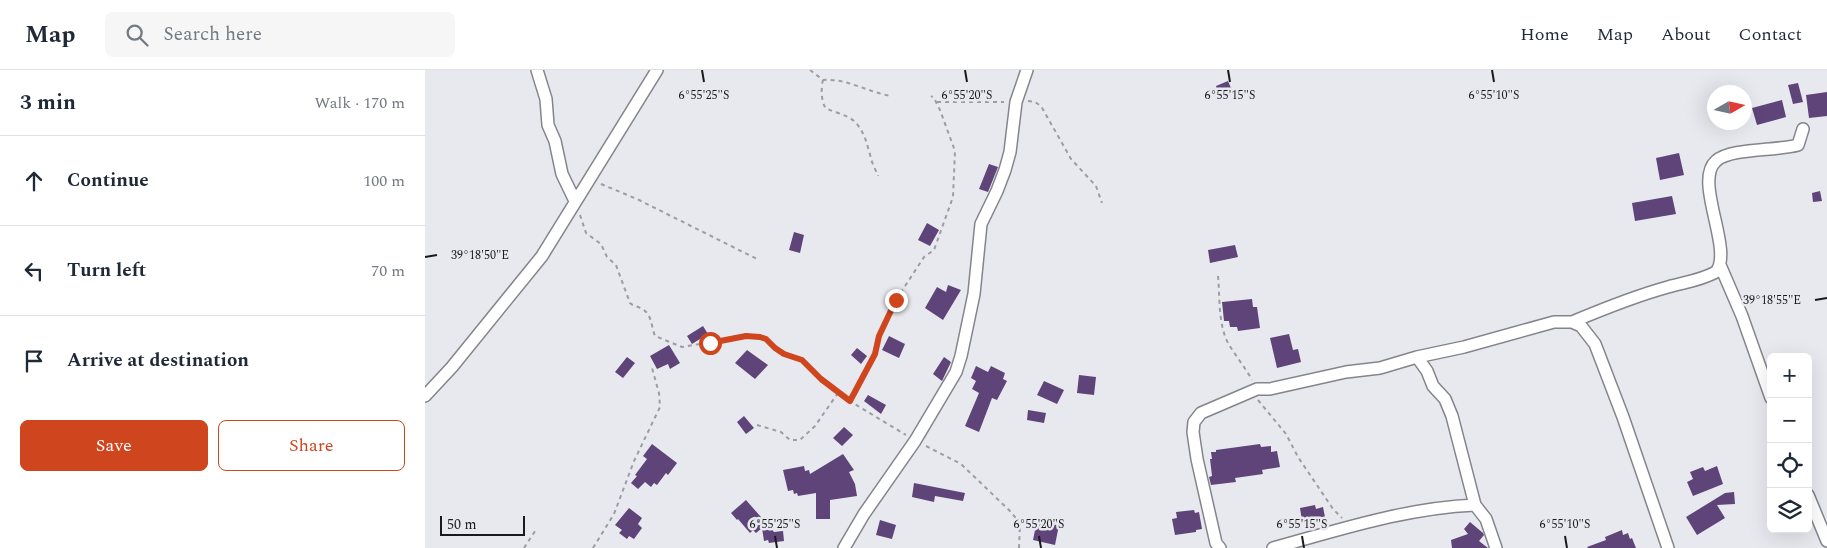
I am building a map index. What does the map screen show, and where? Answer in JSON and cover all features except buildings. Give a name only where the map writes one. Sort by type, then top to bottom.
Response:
[{"type":"street","points":[[537,70],[546,99],[548,125],[555,141],[561,174],[575,201]]},
{"type":"street","points":[[425,396],[452,367],[542,256],[657,70]]},
{"type":"street","points":[[844,548],[864,514],[915,441],[956,372],[974,294],[981,224],[1005,170],[1010,152],[1016,102],[1027,70]]},
{"type":"street","points":[[1219,548],[1216,543],[1197,459],[1193,432],[1194,422],[1201,414],[1255,390],[1270,389],[1346,372],[1380,368],[1554,322],[1572,322],[1669,286],[1702,279],[1716,272],[1721,259],[1710,193],[1709,170],[1715,161],[1726,154],[1798,145],[1803,129]]},
{"type":"street","points":[[1720,265],[1742,316],[1767,387]]},
{"type":"street","points":[[1572,322],[1581,326],[1595,344],[1623,416],[1668,548]]},
{"type":"street","points":[[1427,371],[1435,353]]},
{"type":"street","points":[[1417,357],[1427,371],[1433,386],[1445,399],[1452,416],[1475,505],[1486,520],[1496,548]]},
{"type":"street","points":[[1273,548],[1387,516],[1449,506],[1475,505]]},
{"type":"street","points":[[1812,505],[1827,541]]},
{"type":"path","points":[[810,70],[823,80],[832,79],[892,96]]},
{"type":"path","points":[[823,80],[823,105],[826,110],[835,110],[856,122],[868,143],[878,176]]},
{"type":"path","points":[[850,401],[875,354],[879,336],[896,300],[924,257],[934,250],[953,197],[955,151],[937,102],[931,96]]},
{"type":"path","points":[[937,102],[1030,101],[1041,106],[1071,159],[1096,186],[1102,203]]},
{"type":"path","points":[[589,179],[637,200],[757,259]]},
{"type":"path","points":[[575,201],[586,233],[601,244],[607,257],[616,265],[631,303],[633,306],[643,309],[650,317],[655,336],[682,347],[746,336],[766,339],[784,354],[802,360],[821,379],[850,401],[915,441],[961,464],[1020,523],[1019,548]]},
{"type":"path","points":[[1218,276],[1222,326],[1228,342],[1244,365],[1263,407],[1286,434],[1298,457],[1333,509],[1351,526]]},
{"type":"path","points":[[593,548],[614,514],[634,460],[660,407],[659,393],[652,368]]},
{"type":"path","points":[[757,425],[781,432],[790,440],[800,440],[815,426],[838,393]]},
{"type":"path","points":[[524,548],[537,528]]},
{"type":"route","points":[[710,343],[746,336],[766,339],[784,354],[791,358],[802,360],[812,372],[850,401],[875,354],[879,336],[896,300]]}]
